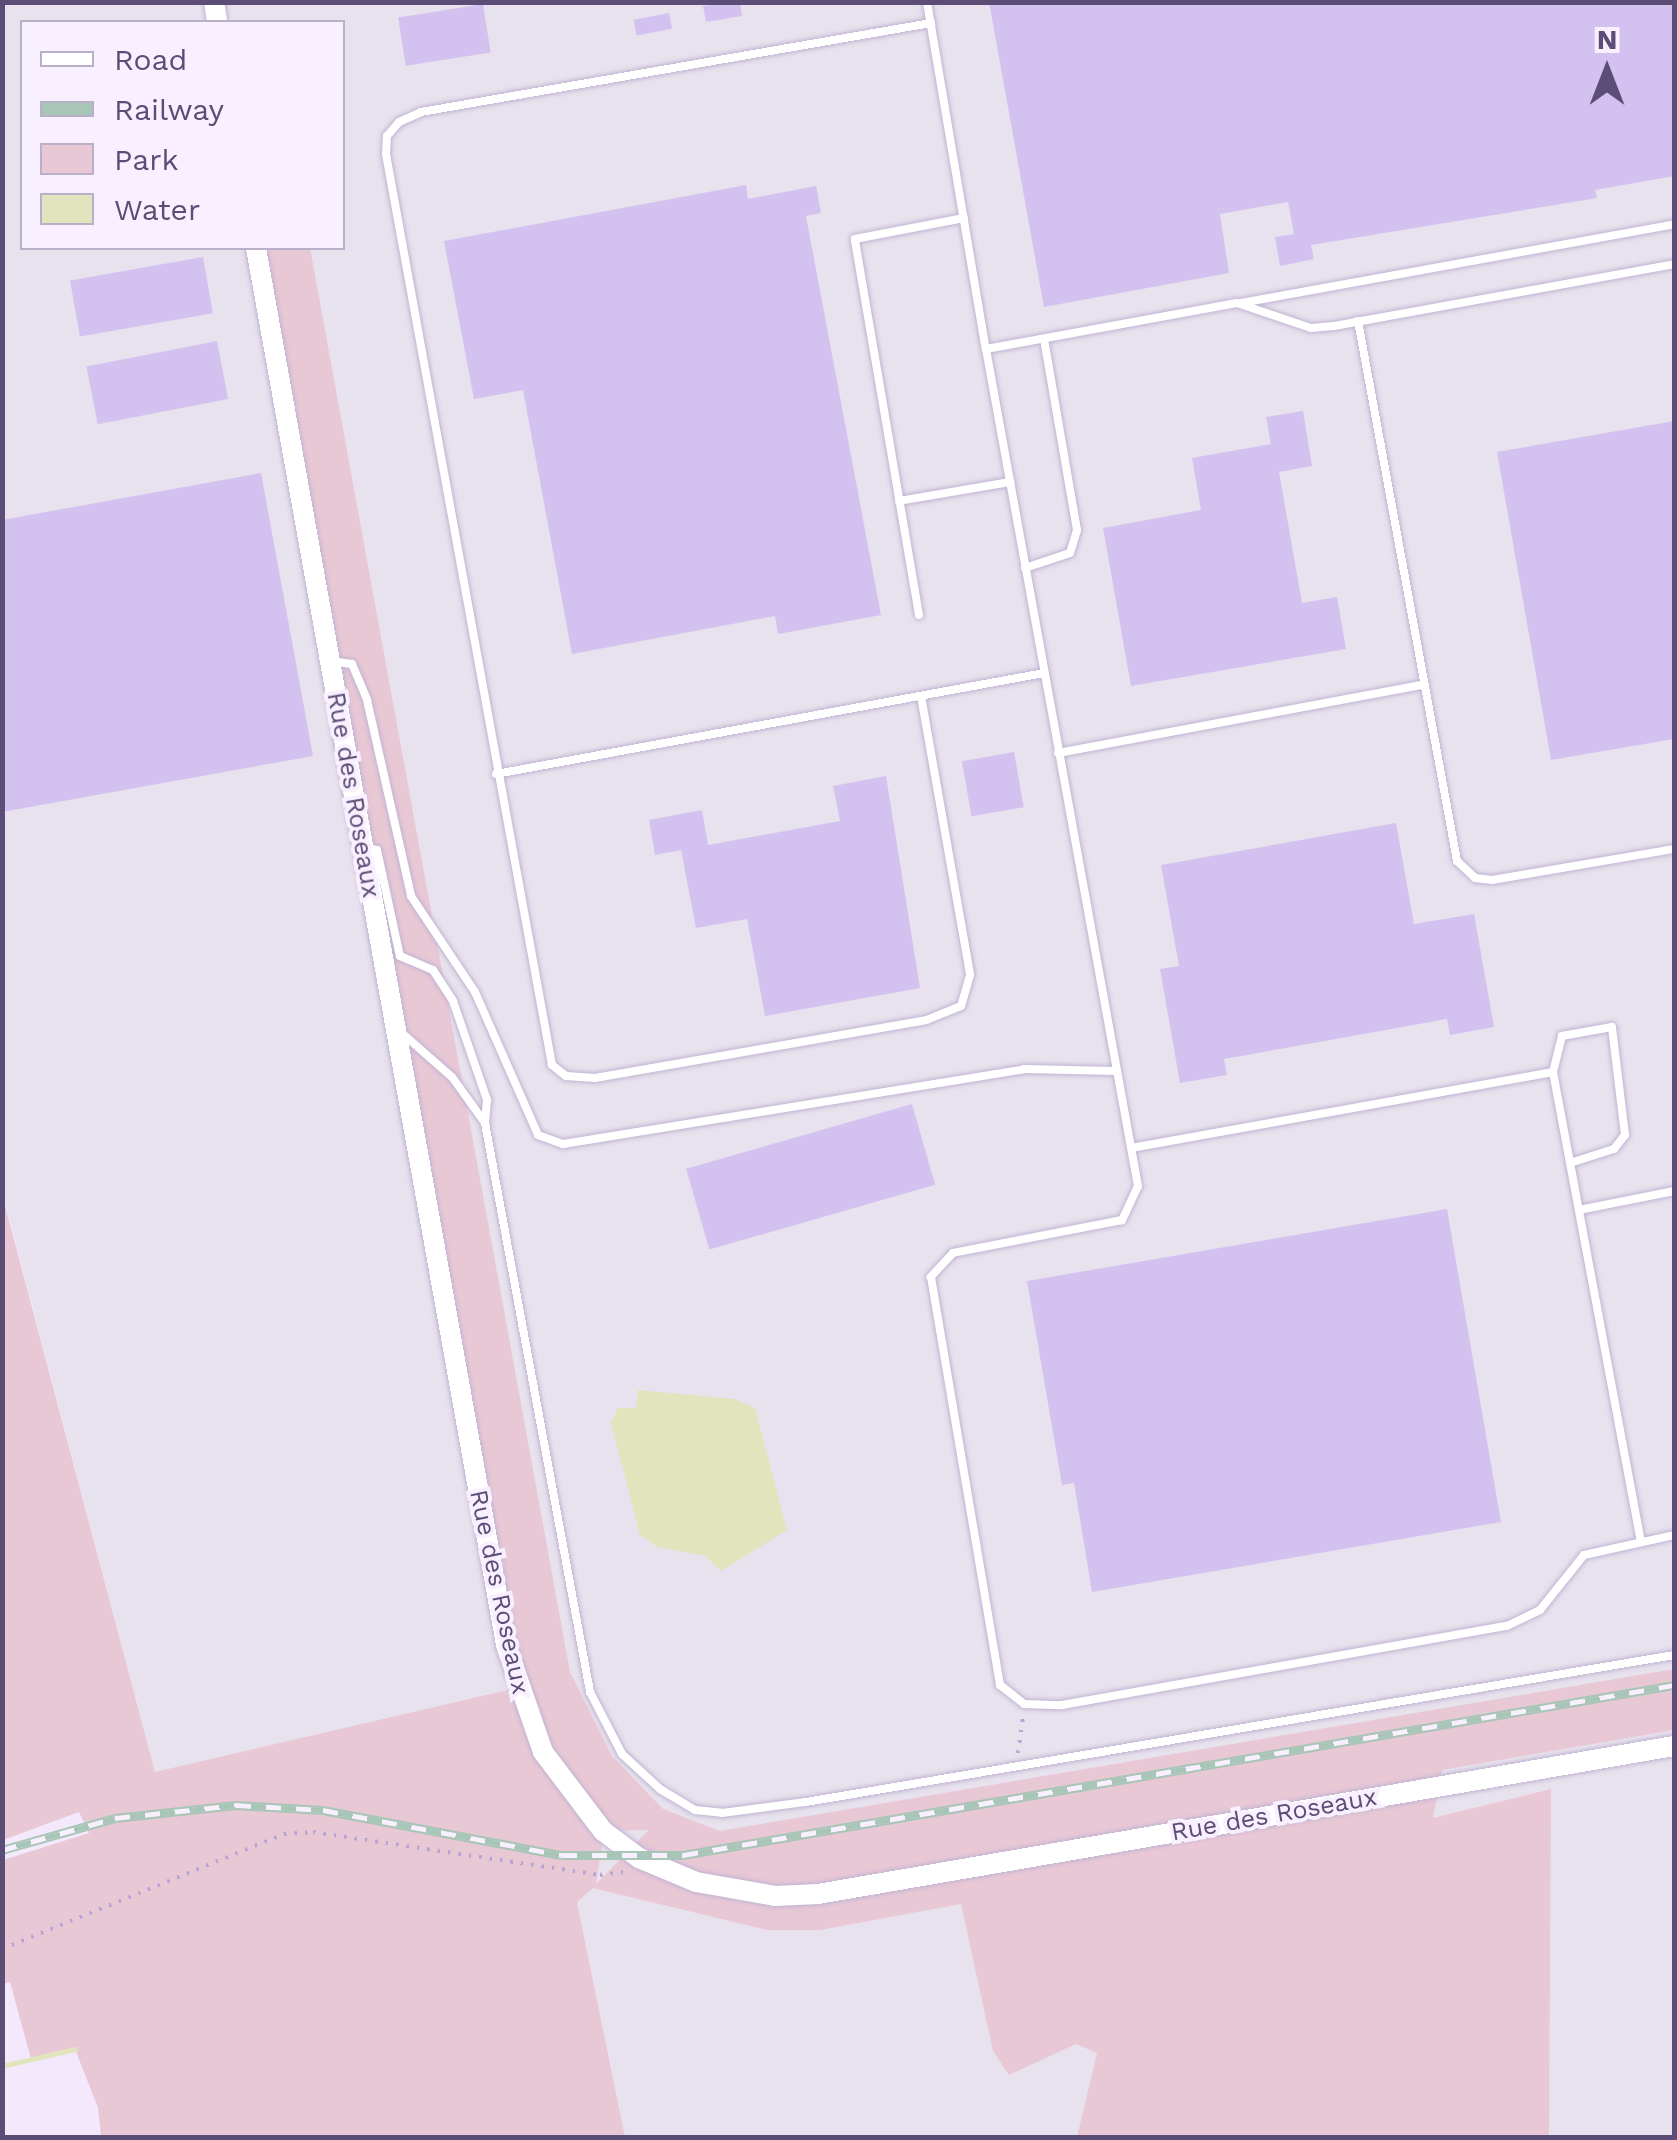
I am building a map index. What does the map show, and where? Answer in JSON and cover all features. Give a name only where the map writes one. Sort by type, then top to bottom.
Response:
[{"type":"street","name":"Rue des Roseaux","points":[[256,250],[517,1688],[560,1778],[604,1831],[639,1858],[732,1892],[818,1894],[1674,1746]]},
{"type":"lane","points":[[927,2],[1138,1196],[1122,1220],[953,1253],[931,1277],[996,1674],[1007,1694],[1024,1704],[1062,1704],[1507,1626],[1540,1610],[1584,1555],[1674,1536]]},
{"type":"lane","points":[[921,696],[970,975],[961,1006],[927,1020],[595,1078],[566,1076],[545,1047],[387,136],[421,112],[931,23]]},
{"type":"lane","points":[[919,615],[855,239],[964,218]]},
{"type":"lane","points":[[986,349],[1674,224]]},
{"type":"lane","points":[[1236,304],[1311,328],[1674,264]]},
{"type":"lane","points":[[1358,322],[1452,848],[1464,871],[1492,880],[1674,848]]},
{"type":"lane","points":[[1025,568],[1070,553],[1077,530],[1044,339]]},
{"type":"lane","points":[[900,501],[1010,482]]},
{"type":"lane","points":[[328,660],[352,664],[384,752],[411,896],[474,992],[538,1135],[563,1144],[1024,1068],[1116,1071]]},
{"type":"lane","points":[[496,774],[1044,673]]},
{"type":"lane","points":[[1058,753],[1424,685]]},
{"type":"lane","points":[[362,847],[377,850],[400,956],[433,970],[454,1001],[487,1100],[485,1123],[590,1692],[622,1754],[660,1790],[695,1810],[722,1813],[1674,1655]]},
{"type":"lane","points":[[394,1026],[452,1077],[485,1123]]},
{"type":"lane","points":[[1570,1163],[1614,1149],[1625,1135],[1612,1027],[1562,1036],[1553,1072],[1570,1163],[1579,1210],[1641,1542]]},
{"type":"lane","points":[[1131,1148],[1553,1072]]},
{"type":"lane","points":[[1579,1210],[1674,1191]]},
{"type":"path","points":[[1017,1767],[1024,1704]]},
{"type":"path","points":[[2,1949],[284,1834],[314,1832],[600,1875],[632,1872]]},
{"type":"shaded area","points":[[3,3],[1674,3],[1674,2137],[625,2137],[577,1901],[591,1888],[155,1772],[3,1194]]},
{"type":"green space","points":[[256,250],[310,250],[570,1672],[612,1756],[663,1809],[720,1831],[1674,1669],[1674,1730],[1442,1770],[1433,1818],[1551,1789],[1549,2137],[1077,2137],[1097,2053],[1076,2044],[1009,2075],[993,2051],[961,1904],[820,1930],[767,1930],[593,1888],[577,1902],[625,2137],[101,2137],[98,2108],[75,2049],[31,2059],[10,1982],[3,1984],[3,1860],[89,1833],[79,1812],[3,1840],[2,1194],[155,1772],[517,1688]],"holes":[[[648,1830],[596,1884],[604,1831]]]},
{"type":"water","points":[[638,1390],[735,1399],[755,1408],[787,1530],[721,1571],[705,1556],[657,1547],[640,1535],[611,1423],[618,1408],[636,1408]]},
{"type":"building","points":[[740,2],[742,16],[706,22],[703,6]]},
{"type":"building","points":[[989,2],[1674,2],[1674,176],[1595,190],[1597,198],[1311,245],[1314,259],[1280,266],[1275,237],[1294,234],[1288,202],[1220,214],[1229,273],[1044,307]]},
{"type":"building","points":[[483,4],[491,52],[406,66],[398,17]]},
{"type":"building","points":[[669,13],[672,29],[637,36],[634,20]]},
{"type":"building","points":[[746,185],[748,199],[816,186],[821,213],[806,216],[881,615],[778,634],[775,616],[572,654],[523,390],[474,399],[444,241]]},
{"type":"building","points":[[203,257],[213,313],[80,337],[70,280]]},
{"type":"building","points":[[217,341],[228,399],[98,424],[86,366]]},
{"type":"building","points":[[1303,411],[1312,466],[1279,472],[1302,603],[1337,597],[1346,649],[1131,686],[1103,528],[1201,510],[1192,458],[1271,444],[1266,417]]},
{"type":"building","points":[[1674,421],[1674,739],[1551,760],[1497,452]]},
{"type":"building","points":[[261,473],[313,756],[2,812],[2,520]]},
{"type":"building","points":[[1014,752],[1024,807],[972,816],[962,761]]},
{"type":"building","points":[[886,776],[920,988],[765,1016],[747,919],[696,928],[681,850],[655,855],[649,820],[702,810],[708,845],[840,821],[833,786]]},
{"type":"building","points":[[1396,823],[1414,924],[1474,914],[1494,1027],[1450,1035],[1447,1019],[1224,1059],[1227,1075],[1180,1083],[1160,969],[1179,966],[1161,865]]},
{"type":"building","points":[[912,1104],[935,1185],[709,1250],[686,1169]]},
{"type":"building","points":[[1447,1209],[1501,1522],[1092,1592],[1074,1483],[1062,1485],[1027,1281]]},
{"type":"waterway","points":[[2,2066],[75,2049]]},
{"type":"railway","points":[[2,1850],[115,1818],[236,1805],[323,1810],[562,1855],[683,1855],[1674,1685]]}]
